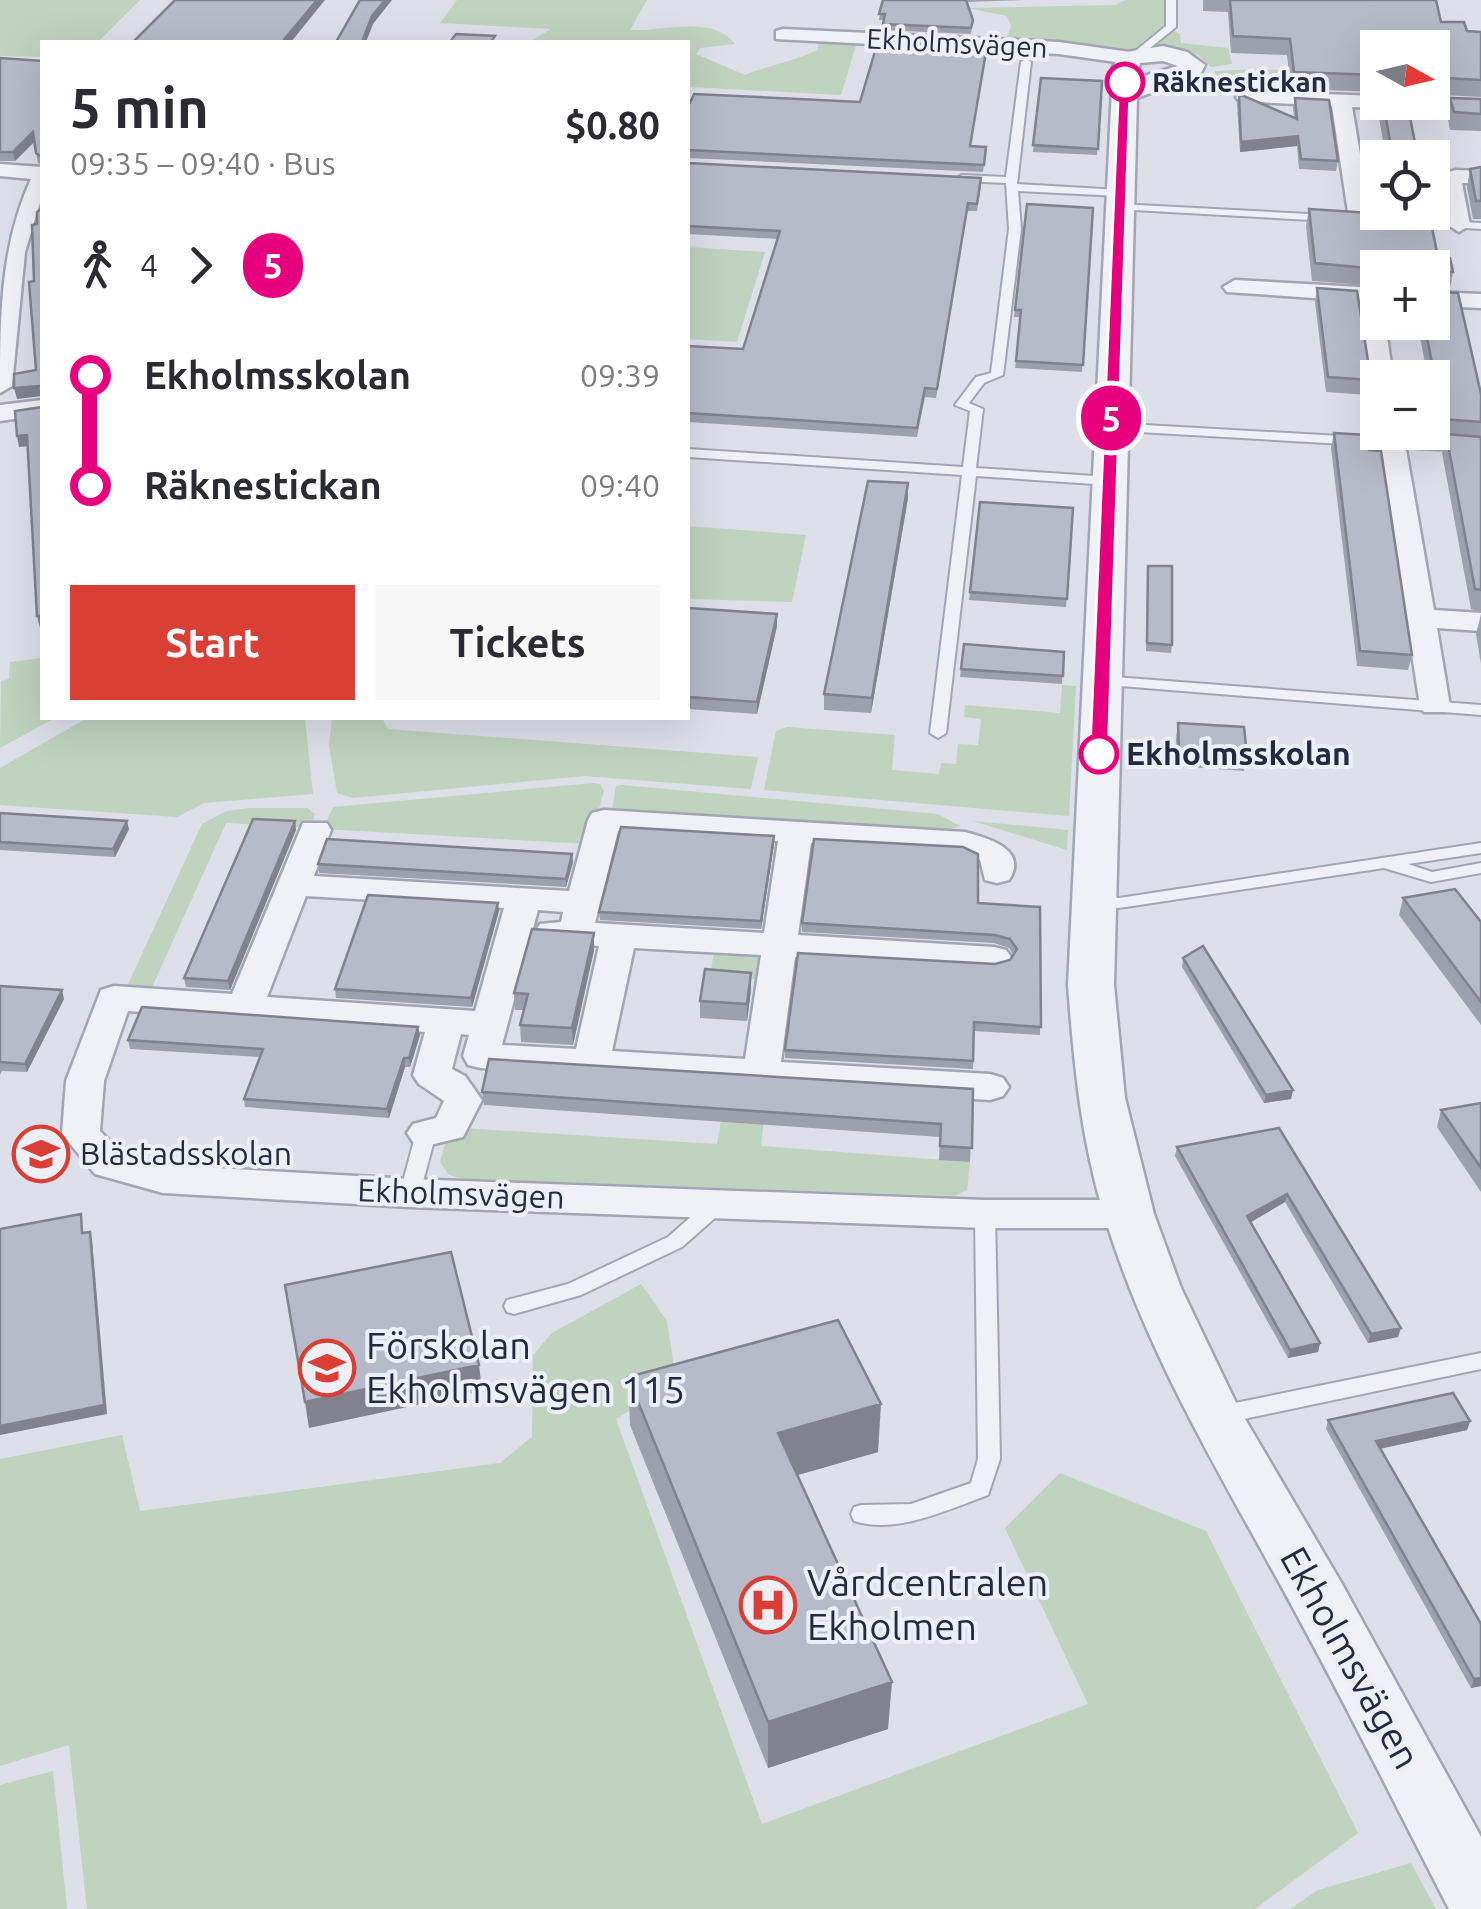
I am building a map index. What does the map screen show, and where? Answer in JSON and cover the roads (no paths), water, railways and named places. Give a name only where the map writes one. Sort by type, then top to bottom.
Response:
[{"type":"street","name":"Ekholmsvägen","points":[[783,34],[1059,48],[1130,70],[1119,200],[1091,986],[1100,1098],[1129,1214],[1154,1288],[1215,1416],[1321,1602],[1481,1902]]},
{"type":"street","points":[[1246,97],[1360,101]]},
{"type":"street","points":[[1341,100],[1360,184]]},
{"type":"street","points":[[1450,105],[1481,107]]},
{"type":"street","points":[[0,170],[40,175]]},
{"type":"street","points":[[1470,225],[1450,182],[1456,176],[1481,177]]},
{"type":"street","points":[[0,386],[7,244],[19,208],[40,178]]},
{"type":"street","points":[[1235,287],[1360,294]]},
{"type":"street","points":[[1450,300],[1481,302]]},
{"type":"street","points":[[0,413],[40,408]]},
{"type":"street","points":[[1392,450],[1434,706]]},
{"type":"street","points":[[1422,618],[1481,622]]},
{"type":"street","points":[[578,918],[604,820],[965,842],[986,848],[996,857],[997,873]]},
{"type":"street","points":[[244,1007],[316,830]]},
{"type":"street","points":[[761,1073],[796,831]]},
{"type":"street","points":[[293,885],[578,918],[618,936],[994,958]]},
{"type":"street","points":[[520,914],[481,1056],[990,1087]]},
{"type":"street","points":[[591,1062],[618,936]]},
{"type":"street","name":"Ekholmsvägen","points":[[490,1024],[114,998],[85,1081],[81,1134],[109,1164],[163,1179],[410,1193],[985,1214],[1129,1214]]},
{"type":"street","name":"Ekholmsvägen","points":[[426,1133],[450,1128],[463,1100],[452,1086],[432,1075],[446,1021]]},
{"type":"lane","points":[[1130,70],[1172,27],[1170,0]]},
{"type":"lane","points":[[938,733],[976,409],[962,405],[980,380],[998,375],[1015,229],[1012,184],[1026,62]]},
{"type":"lane","points":[[956,178],[1119,200],[1360,219]]},
{"type":"lane","points":[[1110,427],[1360,437]]},
{"type":"lane","points":[[1450,445],[1481,448]]},
{"type":"lane","points":[[690,453],[1108,481]]},
{"type":"lane","points":[[1100,681],[1481,710]]},
{"type":"lane","points":[[1094,901],[1135,901],[1481,848]]},
{"type":"lane","points":[[1383,863],[1431,877],[1481,868]]},
{"type":"lane","points":[[410,1193],[426,1133]]},
{"type":"lane","points":[[514,1306],[574,1290],[675,1242],[718,1204]]},
{"type":"lane","points":[[862,1514],[912,1513],[980,1490],[989,1459],[985,1214]]},
{"type":"lane","points":[[1215,1416],[1481,1361]]},
{"type":"place","name":"Räknestickan","points":[[1125,82]]},
{"type":"place","name":"Ekholmsskolan","points":[[1099,754]]},
{"type":"place","name":"Blästadsskolan","points":[[41,1154]]},
{"type":"place","name":"Förskolan Ekholmsvägen 115","points":[[327,1368]]},
{"type":"place","name":"Vårdcentralen Ekholmen","points":[[768,1605]]}]
